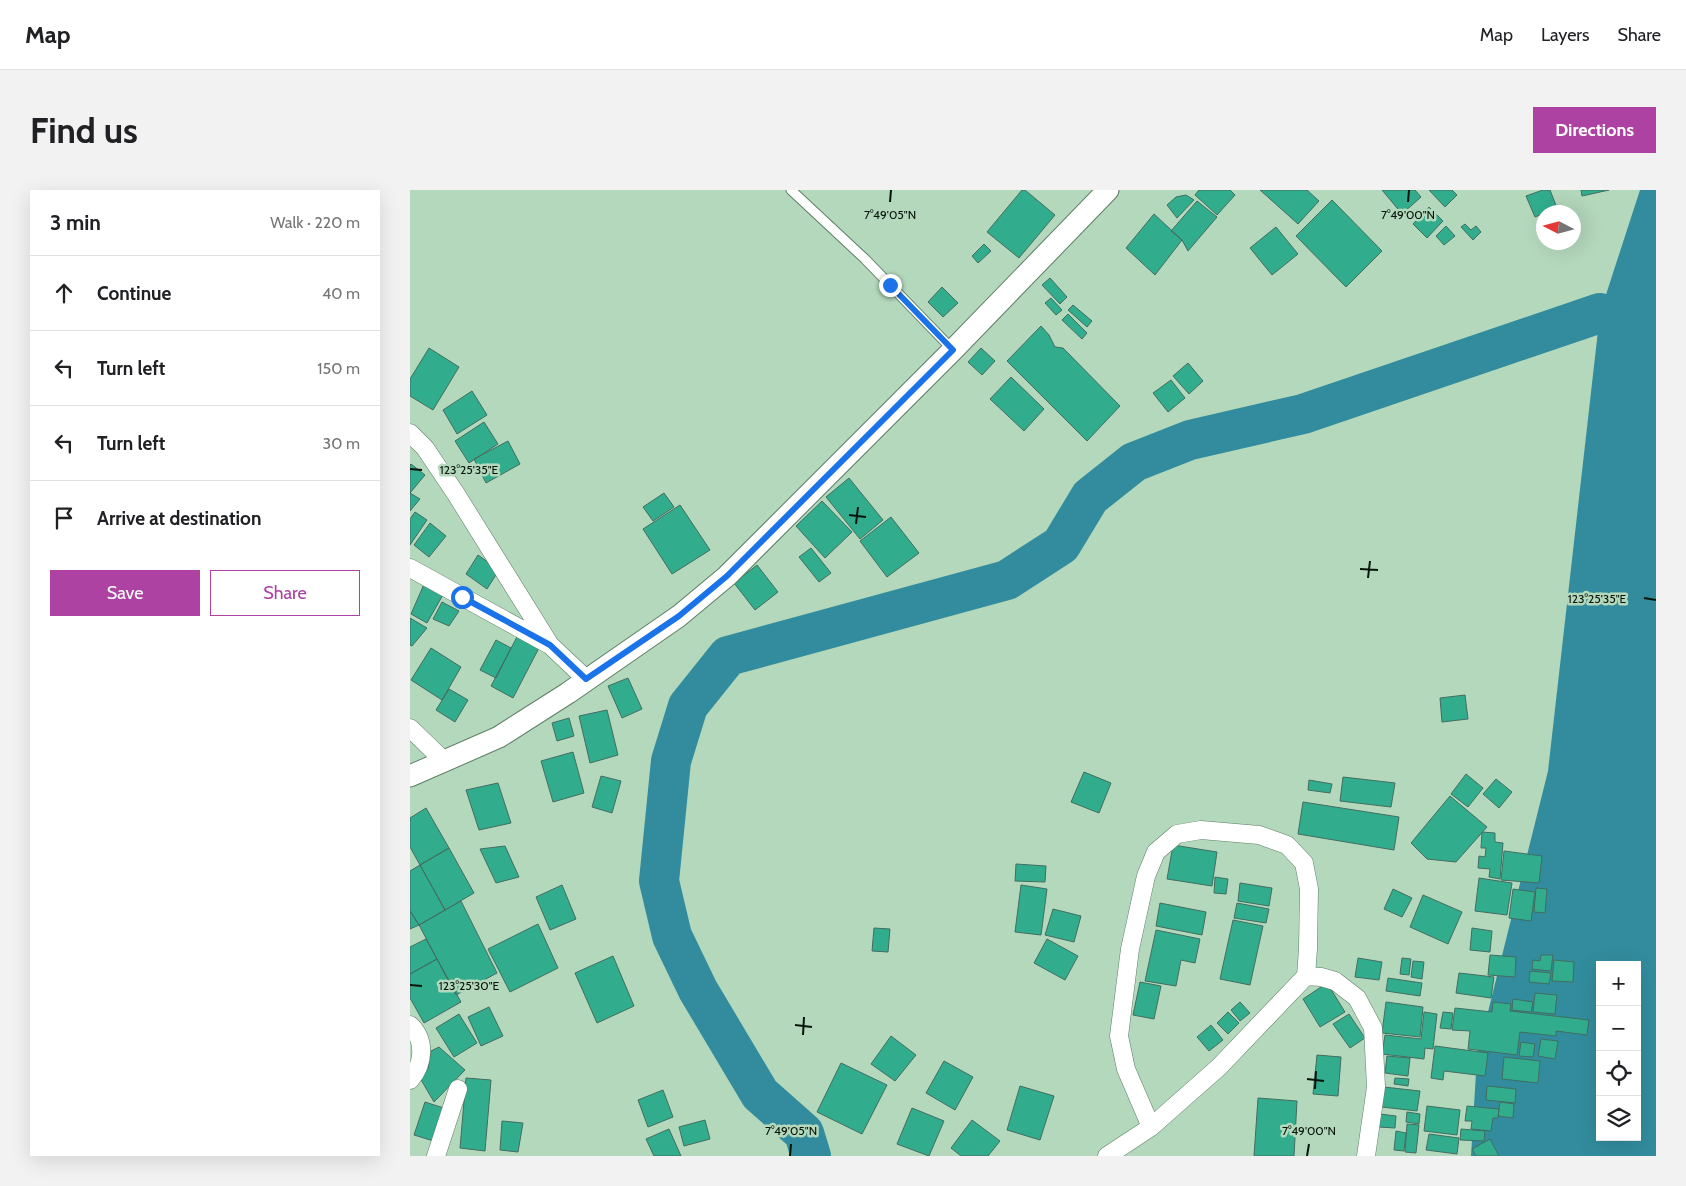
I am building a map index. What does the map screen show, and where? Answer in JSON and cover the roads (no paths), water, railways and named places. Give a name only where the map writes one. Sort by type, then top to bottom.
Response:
[{"type":"street","points":[[410,776],[499,737],[568,693],[679,616],[727,576],[953,350],[1108,190]]},
{"type":"street","points":[[410,433],[425,448],[456,494],[550,645]]},
{"type":"street","points":[[410,568],[550,645],[586,679]]},
{"type":"street","points":[[410,728],[444,761]]},
{"type":"street","points":[[1107,1156],[1150,1126],[1219,1067],[1306,976],[1309,889],[1304,863],[1287,845],[1259,835],[1201,830],[1177,834],[1156,852],[1146,876],[1130,949],[1120,1036],[1126,1069],[1150,1126]]},
{"type":"street","points":[[1306,976],[1335,981],[1357,998],[1373,1028],[1376,1087],[1366,1156]]},
{"type":"street","points":[[410,1025],[415,1030],[422,1049],[420,1064],[410,1080]]},
{"type":"street","points":[[436,1156],[458,1089]]},
{"type":"lane","points":[[791,190],[865,259],[953,350]]},
{"type":"water","points":[[1640,190],[1656,190],[1656,1156],[1471,1156],[1477,1056],[1548,771],[1600,313]]},
{"type":"waterway","points":[[811,1156],[804,1133],[760,1094],[698,990],[672,936],[659,881],[671,761],[688,706],[728,656],[1007,580],[1061,545],[1090,497],[1134,462],[1190,440],[1303,414],[1600,313]]}]
